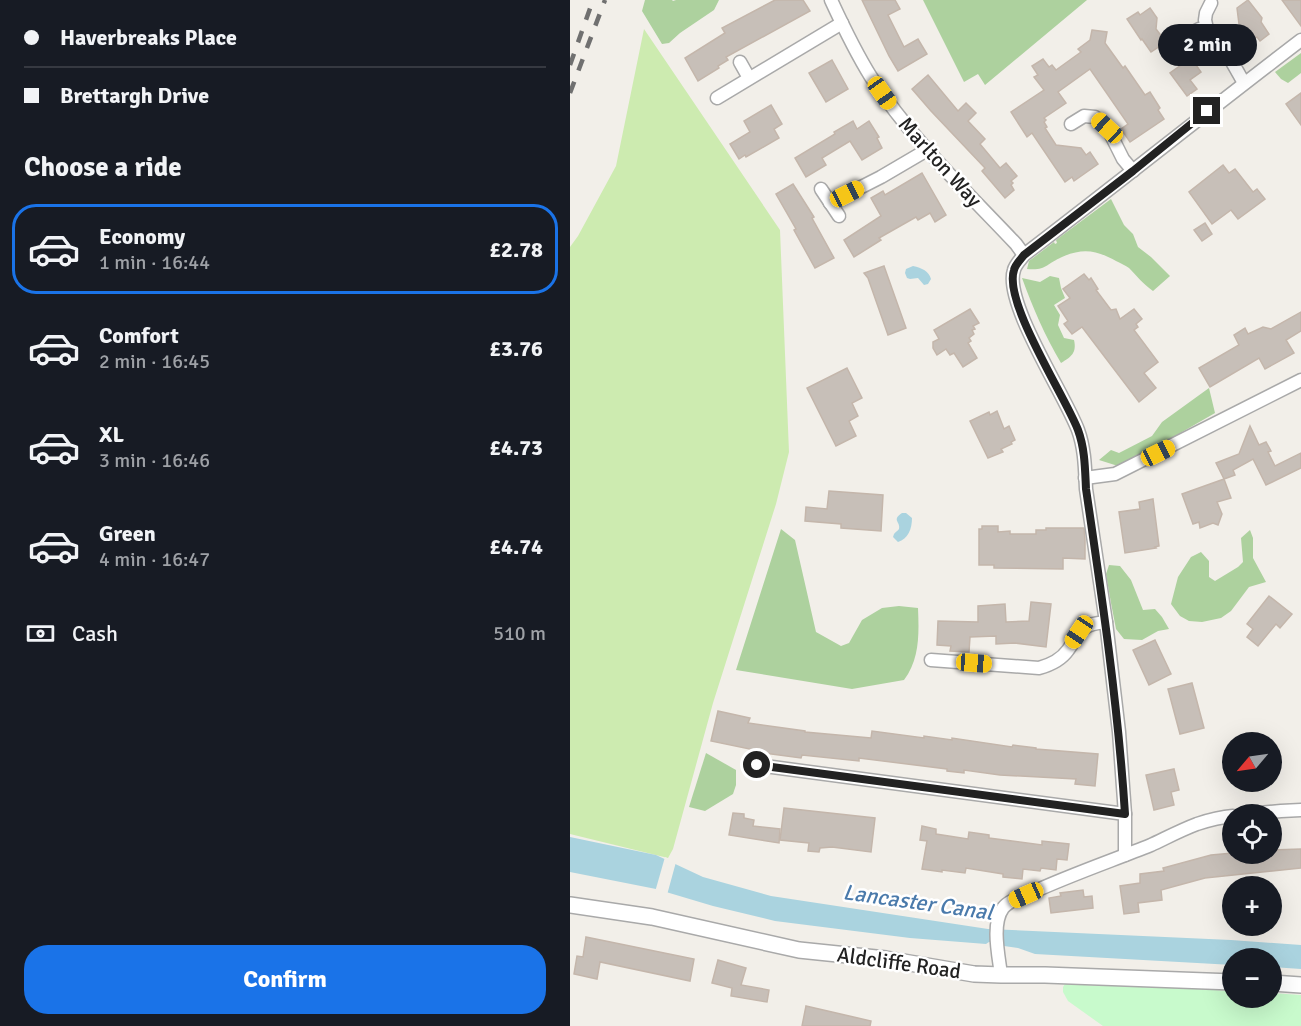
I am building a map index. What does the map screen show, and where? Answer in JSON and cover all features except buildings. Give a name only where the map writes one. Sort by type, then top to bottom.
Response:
[{"type":"street","name":"Marlton Way","points":[[831,0],[870,76],[894,110],[927,150],[1024,255]]},
{"type":"street","points":[[1211,3],[1206,13],[1207,29],[1219,39],[1244,83]]},
{"type":"street","points":[[717,98],[842,23]]},
{"type":"street","points":[[1186,36],[1199,29],[1207,29]]},
{"type":"street","points":[[1125,855],[1125,814],[1119,732],[1106,622],[1086,489],[1086,468],[1082,443],[1079,432],[1021,312],[1012,286],[1014,269],[1024,255],[1301,40]]},
{"type":"street","points":[[740,62],[749,78]]},
{"type":"street","points":[[1071,124],[1084,116],[1095,117],[1107,128],[1123,159],[1133,171]]},
{"type":"street","points":[[830,203],[927,150]]},
{"type":"street","points":[[822,189],[839,216]]},
{"type":"street","points":[[1085,478],[1115,474],[1301,380]]},
{"type":"street","points":[[931,660],[1039,668],[1059,659],[1067,652],[1079,632],[1088,625],[1106,622]]},
{"type":"street","points":[[757,765],[1125,814]]},
{"type":"street","points":[[1282,811],[1301,810]]},
{"type":"street","points":[[1001,975],[997,939],[998,922],[999,915],[1009,903],[1195,825],[1222,817]]},
{"type":"street","name":"Aldcliffe Road","points":[[570,904],[652,917],[799,950],[886,959],[974,974],[1222,982]]},
{"type":"street","points":[[1282,984],[1301,985]]},
{"type":"green space","points":[[645,0],[719,0],[714,10],[669,43],[662,44],[642,11]]},
{"type":"green space","points":[[923,0],[1087,0],[985,85],[978,74],[964,82]]},
{"type":"green space","points":[[644,29],[780,230],[789,452],[776,504],[713,703],[673,849],[668,858],[570,834],[570,247],[616,166]]},
{"type":"green space","points":[[1301,53],[1301,73],[1288,83],[1281,79],[1275,72]]},
{"type":"green space","points":[[1111,199],[1124,225],[1133,234],[1138,247],[1170,276],[1153,291],[1127,267],[1096,253],[1076,252],[1042,268],[1027,269],[1029,261],[1054,242],[1057,243],[1056,240]]},
{"type":"green space","points":[[1050,276],[1059,278],[1065,298],[1054,305],[1060,315],[1058,325],[1064,338],[1074,340],[1075,344],[1072,354],[1061,363],[1040,322],[1022,278],[1040,282]]},
{"type":"green space","points":[[1209,388],[1215,413],[1137,458],[1118,466],[1099,460],[1111,450],[1119,453],[1152,436],[1162,422]]},
{"type":"green space","points":[[781,529],[795,540],[816,632],[841,646],[849,643],[862,620],[882,608],[899,606],[918,608],[916,655],[904,680],[852,689],[736,670]]},
{"type":"green space","points":[[1250,530],[1253,538],[1253,558],[1266,582],[1249,587],[1231,611],[1221,618],[1202,622],[1189,621],[1180,616],[1171,604],[1178,577],[1191,557],[1201,552],[1209,561],[1209,577],[1215,581],[1243,562],[1241,538]]},
{"type":"green space","points":[[1109,565],[1120,566],[1131,580],[1143,610],[1155,609],[1169,629],[1158,631],[1142,640],[1124,639],[1116,629],[1106,574]]},
{"type":"green space","points":[[706,753],[736,770],[736,785],[733,794],[705,811],[689,807]]},
{"type":"green space","points":[[1065,984],[1102,986],[1109,984],[1222,990],[1222,1008],[1282,1008],[1282,994],[1301,995],[1301,1026],[1103,1026],[1068,1001],[1063,987]]},
{"type":"water","points":[[913,266],[929,274],[931,279],[928,284],[924,285],[918,278],[907,278],[906,269]]},
{"type":"water","points":[[902,513],[912,518],[912,522],[907,536],[898,542],[893,537],[899,529],[897,517]]},
{"type":"water","points":[[570,837],[656,855],[703,877],[771,896],[988,929],[1301,945],[1301,969],[1282,968],[1282,948],[1222,948],[1222,964],[1035,954],[1004,946],[1001,943],[986,944],[910,938],[775,921],[656,889],[570,872]]},
{"type":"pier","points":[[665,857],[676,862],[667,895],[655,892]]},
{"type":"railway","points":[[570,65],[593,0]]},
{"type":"railway","points":[[570,93],[605,0]]},
{"type":"route","points":[[757,765],[1125,814],[1119,732],[1106,622],[1086,489],[1086,468],[1082,443],[1076,425],[1021,312],[1012,286],[1014,269],[1024,255],[1207,111]]},
{"type":"water label","name":"Lancaster Canal","points":[[918,902]]}]
